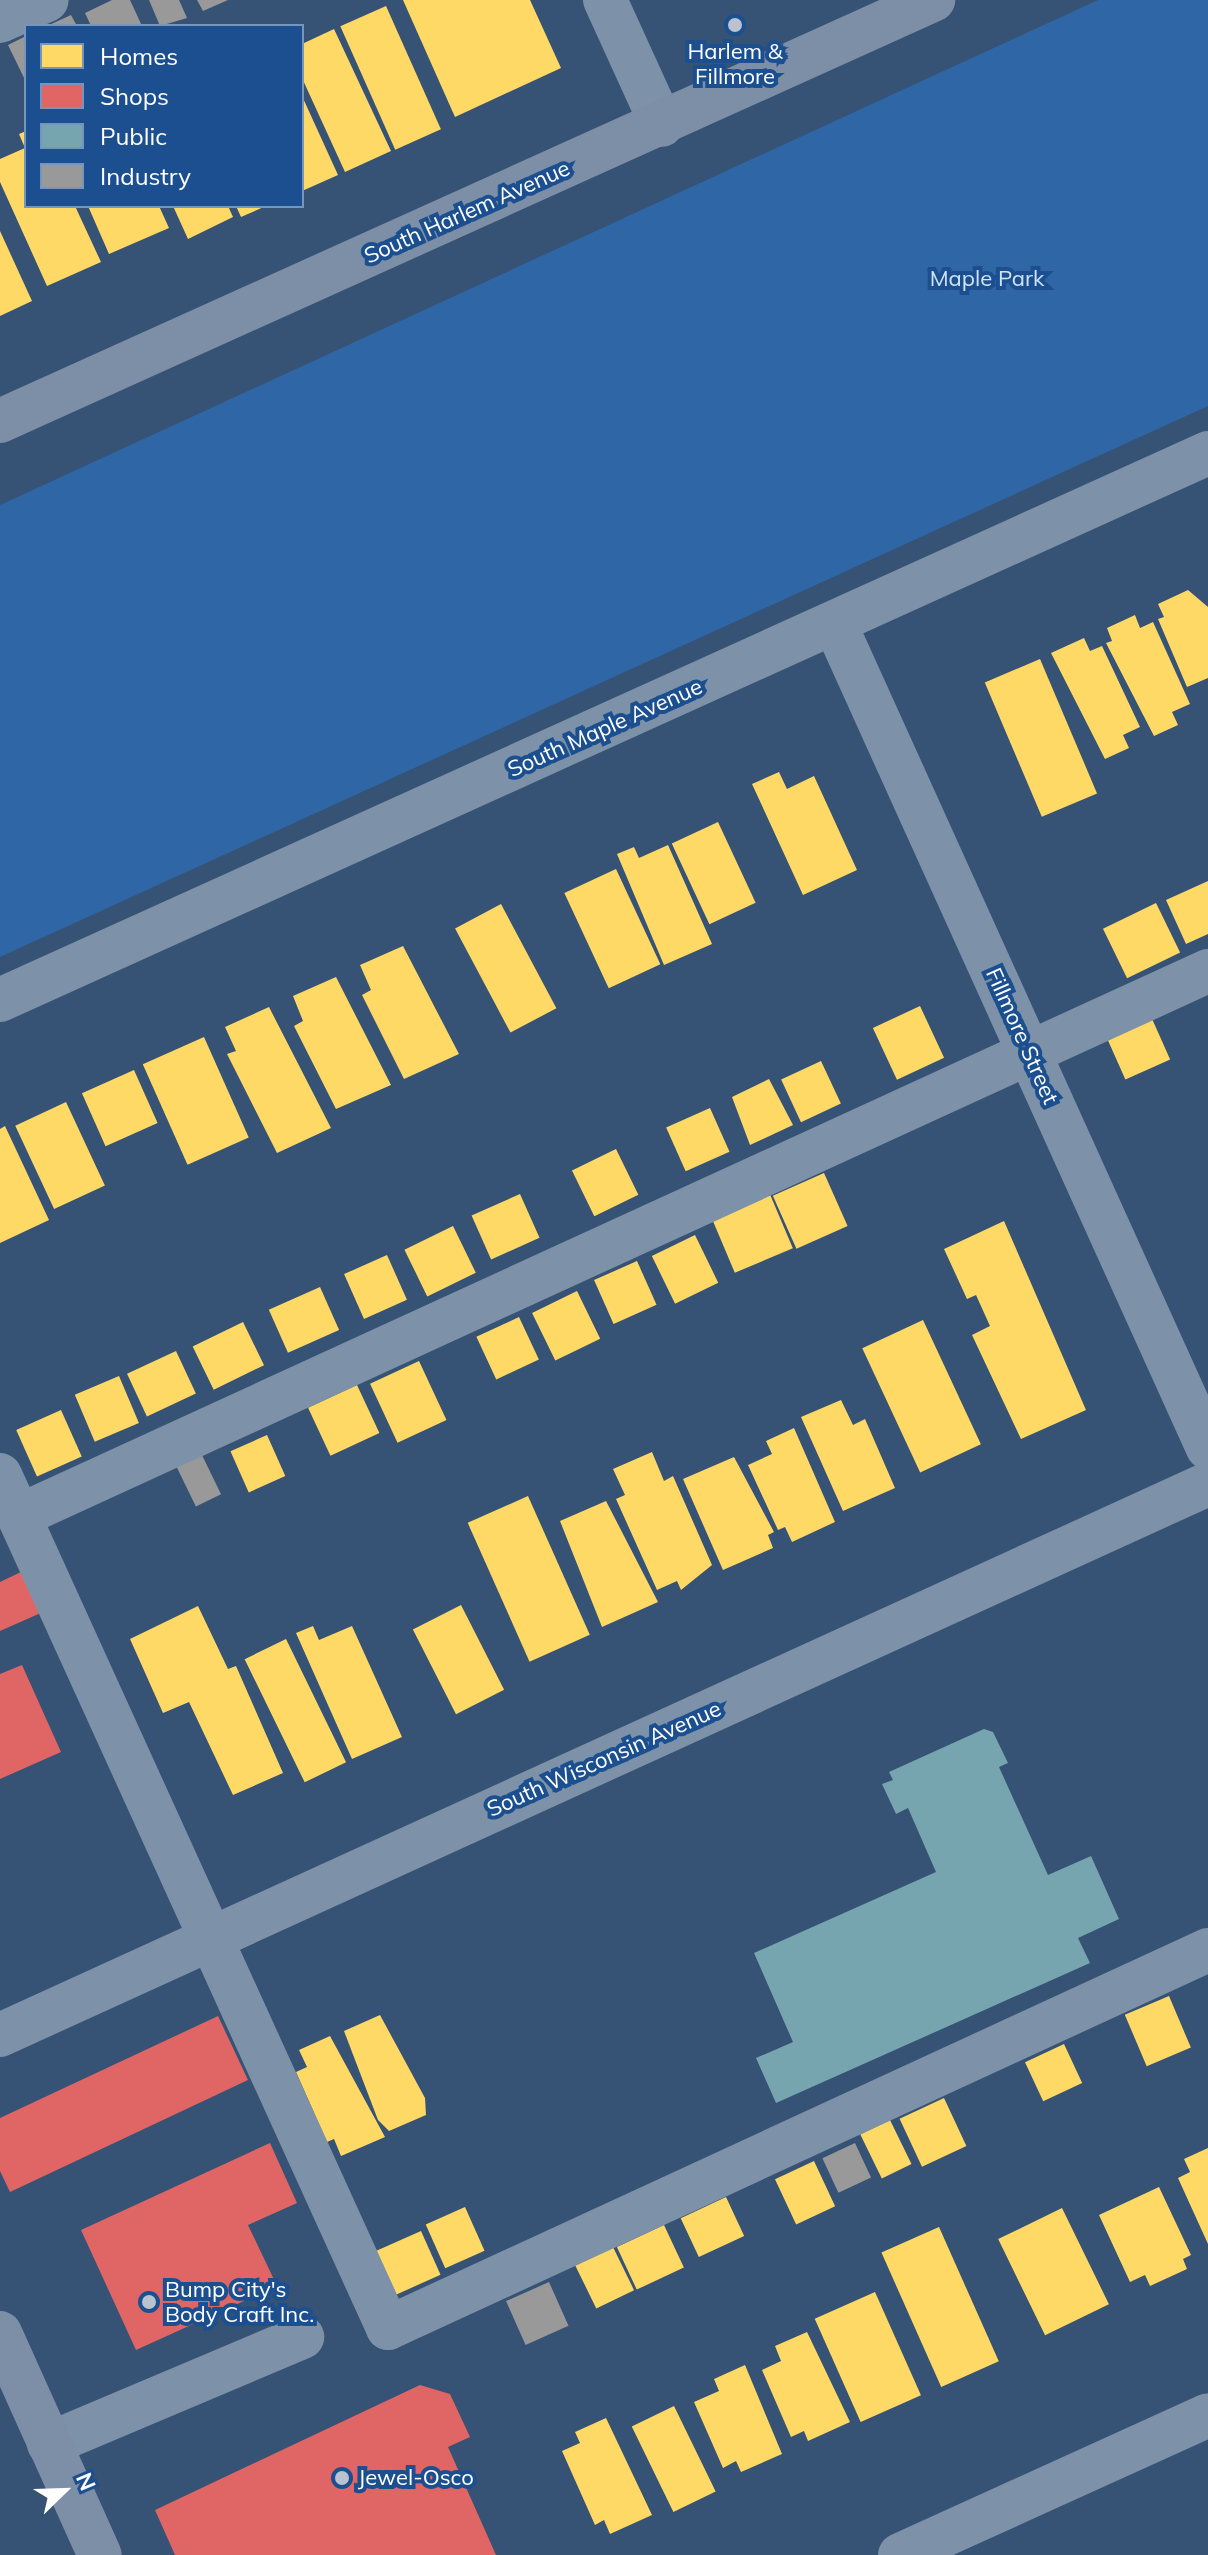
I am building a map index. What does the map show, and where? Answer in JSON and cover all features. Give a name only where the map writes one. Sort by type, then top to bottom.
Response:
[{"type":"main road","name":"South Harlem Avenue","points":[[0,421],[662,125],[933,0]]},
{"type":"main road","points":[[0,2333],[100,2555]]},
{"type":"street","points":[[0,21],[47,0]]},
{"type":"street","points":[[605,0],[662,125]]},
{"type":"street","name":"South Maple Avenue","points":[[0,1000],[1208,453]]},
{"type":"street","name":"Fillmore Street","points":[[835,624],[1208,1448]]},
{"type":"street","points":[[19,1516],[1208,971]]},
{"type":"street","points":[[0,1475],[388,2328],[1208,1950]]},
{"type":"street","name":"South Wisconsin Avenue","points":[[0,2035],[1208,1484]]},
{"type":"street","points":[[49,2444],[302,2337]]},
{"type":"street","points":[[900,2555],[1208,2415]]},
{"type":"green space","name":"Maple Park","points":[[1098,0],[1208,0],[1208,406],[0,957],[0,505]]},
{"type":"building: Homes","points":[[403,0],[530,0],[561,68],[455,117]]},
{"type":"building: Homes","points":[[386,6],[441,129],[395,150],[340,26]]},
{"type":"building: Homes","points":[[334,29],[391,151],[345,172],[304,82],[304,43]]},
{"type":"building: Homes","points":[[304,100],[338,175],[304,190]]},
{"type":"building: Homes","points":[[24,148],[24,208],[76,208],[101,262],[47,286],[0,182],[0,159]]},
{"type":"building: Homes","points":[[89,208],[160,208],[169,228],[109,254]]},
{"type":"building: Homes","points":[[174,208],[229,208],[233,217],[188,239]]},
{"type":"building: Homes","points":[[237,208],[261,208],[241,217]]},
{"type":"building: Homes","points":[[0,231],[32,301],[0,316]]},
{"type":"building: Homes","points":[[1188,590],[1208,607],[1208,678],[1187,687],[1158,619],[1164,617],[1158,604]]},
{"type":"building: Homes","points":[[1135,615],[1140,628],[1153,622],[1190,704],[1172,712],[1178,725],[1154,736],[1106,643],[1112,641],[1107,628]]},
{"type":"building: Homes","points":[[1084,638],[1090,651],[1102,646],[1140,727],[1123,735],[1129,748],[1105,759],[1051,653]]},
{"type":"building: Homes","points":[[1040,659],[1097,793],[1042,817],[985,682]]},
{"type":"building: Homes","points":[[779,772],[787,789],[814,776],[857,870],[803,895],[752,784]]},
{"type":"building: Homes","points":[[718,822],[756,903],[709,924],[672,844]]},
{"type":"building: Homes","points":[[668,845],[712,944],[664,965],[617,854],[634,847],[639,858]]},
{"type":"building: Homes","points":[[616,869],[660,964],[609,988],[564,893]]},
{"type":"building: Homes","points":[[1208,881],[1208,934],[1186,944],[1166,900]]},
{"type":"building: Homes","points":[[1156,903],[1180,952],[1127,978],[1103,929]]},
{"type":"building: Homes","points":[[501,904],[556,1008],[510,1033],[455,928]]},
{"type":"building: Homes","points":[[403,946],[459,1054],[404,1079],[362,995],[371,990],[360,965]]},
{"type":"building: Homes","points":[[336,977],[391,1085],[336,1109],[294,1026],[303,1021],[293,996]]},
{"type":"building: Homes","points":[[920,1006],[944,1058],[897,1080],[873,1028]]},
{"type":"building: Homes","points":[[269,1007],[331,1128],[277,1153],[227,1054],[236,1051],[225,1027]]},
{"type":"building: Homes","points":[[1149,1012],[1170,1060],[1125,1079],[1104,1032]]},
{"type":"building: Homes","points":[[204,1037],[249,1137],[188,1165],[143,1064]]},
{"type":"building: Homes","points":[[821,1061],[841,1104],[801,1122],[781,1080]]},
{"type":"building: Homes","points":[[134,1070],[158,1123],[106,1146],[82,1093]]},
{"type":"building: Homes","points":[[769,1079],[793,1125],[750,1145],[732,1097]]},
{"type":"building: Homes","points":[[66,1102],[105,1185],[54,1209],[15,1126]]},
{"type":"building: Homes","points":[[710,1108],[730,1152],[686,1171],[666,1128]]},
{"type":"building: Homes","points":[[5,1126],[49,1220],[0,1243],[0,1129]]},
{"type":"building: Homes","points":[[616,1149],[638,1195],[594,1216],[572,1170]]},
{"type":"building: Homes","points":[[824,1173],[848,1226],[796,1249],[773,1196]]},
{"type":"building: Homes","points":[[769,1192],[793,1248],[735,1273],[711,1217]]},
{"type":"building: Homes","points":[[520,1194],[540,1238],[491,1259],[472,1216]]},
{"type":"building: Homes","points":[[1004,1221],[1086,1410],[1021,1439],[972,1335],[990,1326],[976,1295],[967,1299],[944,1249]]},
{"type":"building: Homes","points":[[453,1226],[476,1273],[427,1296],[404,1250]]},
{"type":"building: Homes","points":[[695,1235],[718,1283],[675,1304],[652,1256]]},
{"type":"building: Homes","points":[[387,1255],[407,1300],[364,1319],[344,1274]]},
{"type":"building: Homes","points":[[637,1261],[657,1305],[614,1324],[594,1280]]},
{"type":"building: Homes","points":[[320,1287],[339,1330],[288,1353],[269,1310]]},
{"type":"building: Homes","points":[[577,1291],[600,1339],[555,1361],[532,1313]]},
{"type":"building: Homes","points":[[519,1317],[539,1360],[496,1379],[476,1337]]},
{"type":"building: Homes","points":[[923,1320],[981,1444],[920,1472],[862,1348]]},
{"type":"building: Homes","points":[[243,1322],[264,1365],[214,1390],[193,1347]]},
{"type":"building: Homes","points":[[176,1351],[196,1394],[147,1416],[127,1374]]},
{"type":"building: Homes","points":[[419,1361],[446,1420],[398,1443],[370,1384]]},
{"type":"building: Homes","points":[[119,1376],[139,1423],[95,1442],[75,1395]]},
{"type":"building: Homes","points":[[357,1385],[379,1433],[330,1456],[308,1408]]},
{"type":"building: Homes","points":[[841,1400],[853,1425],[865,1419],[895,1488],[843,1511],[801,1417]]},
{"type":"building: Homes","points":[[61,1410],[82,1457],[37,1477],[16,1430]]},
{"type":"building: Homes","points":[[794,1428],[835,1522],[792,1542],[785,1527],[778,1530],[748,1465],[772,1454],[766,1441]]},
{"type":"building: Homes","points":[[267,1435],[285,1476],[249,1492],[230,1451]]},
{"type":"building: Homes","points":[[652,1452],[664,1481],[673,1476],[712,1565],[681,1590],[677,1581],[657,1590],[616,1499],[625,1495],[613,1469]]},
{"type":"building: Homes","points":[[734,1457],[774,1532],[768,1535],[773,1548],[723,1570],[683,1479]]},
{"type":"building: Homes","points":[[528,1496],[590,1635],[530,1662],[468,1523]]},
{"type":"building: Homes","points":[[606,1501],[658,1602],[602,1627],[560,1521]]},
{"type":"building: Homes","points":[[461,1605],[504,1690],[456,1714],[413,1630]]},
{"type":"building: Homes","points":[[198,1606],[228,1669],[236,1666],[283,1773],[233,1795],[189,1702],[163,1713],[130,1639]]},
{"type":"building: Homes","points":[[313,1626],[319,1640],[352,1626],[402,1737],[352,1759],[296,1633]]},
{"type":"building: Homes","points":[[286,1639],[346,1762],[305,1782],[245,1659]]},
{"type":"building: Homes","points":[[1169,1996],[1191,2048],[1147,2066],[1125,2015]]},
{"type":"building: Homes","points":[[380,2015],[425,2098],[426,2115],[389,2131],[378,2120],[344,2031]]},
{"type":"building: Homes","points":[[330,2036],[385,2137],[341,2156],[334,2139],[327,2142],[296,2072],[307,2067],[299,2050]]},
{"type":"building: Homes","points":[[1064,2044],[1082,2083],[1043,2101],[1025,2062]]},
{"type":"building: Homes","points":[[944,2098],[966,2146],[922,2167],[900,2119]]},
{"type":"building: Homes","points":[[890,2120],[911,2164],[882,2179],[860,2134]]},
{"type":"building: Homes","points":[[1208,2148],[1208,2244],[1178,2178],[1190,2172],[1184,2159]]},
{"type":"building: Homes","points":[[814,2161],[835,2206],[796,2224],[775,2179]]},
{"type":"building: Homes","points":[[1159,2187],[1191,2255],[1183,2259],[1187,2269],[1150,2286],[1145,2275],[1130,2282],[1099,2215]]},
{"type":"building: Homes","points":[[726,2197],[744,2236],[699,2257],[681,2218]]},
{"type":"building: Homes","points":[[465,2207],[485,2251],[445,2268],[426,2224]]},
{"type":"building: Homes","points":[[1062,2208],[1109,2304],[1045,2335],[998,2239]]},
{"type":"building: Homes","points":[[664,2225],[684,2268],[637,2290],[617,2247]]},
{"type":"building: Homes","points":[[939,2227],[999,2361],[941,2387],[881,2253]]},
{"type":"building: Homes","points":[[421,2231],[441,2275],[395,2295],[375,2251]]},
{"type":"building: Homes","points":[[613,2247],[634,2290],[596,2309],[575,2265]]},
{"type":"building: Homes","points":[[875,2292],[921,2395],[861,2422],[815,2319]]},
{"type":"building: Homes","points":[[807,2332],[850,2422],[808,2441],[804,2431],[791,2437],[762,2370],[781,2361],[775,2346]]},
{"type":"building: Homes","points":[[745,2365],[782,2454],[741,2472],[736,2461],[723,2468],[694,2402],[719,2391],[714,2379]]},
{"type":"building: Homes","points":[[674,2406],[716,2491],[673,2512],[632,2427]]},
{"type":"building: Homes","points":[[606,2418],[652,2515],[610,2534],[604,2520],[595,2525],[562,2451],[580,2443],[575,2432]]},
{"type":"building: Shops","points":[[23,1571],[43,1612],[0,1631],[0,1582]]},
{"type":"building: Shops","points":[[22,1665],[61,1752],[0,1779],[0,1674]]},
{"type":"building: Shops","points":[[218,2016],[248,2080],[10,2192],[0,2171],[0,2118]]},
{"type":"building: Shops","points":[[270,2143],[297,2203],[248,2225],[277,2286],[136,2350],[81,2230]]},
{"type":"building: Shops","name":"Jewel-Osco","points":[[420,2385],[450,2394],[470,2437],[448,2447],[496,2555],[175,2555],[155,2510]]},
{"type":"building: Public","points":[[984,1729],[993,1732],[1008,1763],[999,1767],[1048,1875],[1091,1856],[1119,1919],[1078,1938],[1090,1963],[776,2103],[756,2058],[793,2042],[754,1953],[936,1872],[908,1808],[896,1814],[882,1784],[893,1780],[889,1772]]},
{"type":"building: Industry","points":[[112,0],[130,0],[141,24],[90,24],[85,13]]},
{"type":"building: Industry","points":[[149,0],[179,0],[187,18],[159,24]]},
{"type":"building: Industry","points":[[197,0],[228,0],[203,11]]},
{"type":"building: Industry","points":[[71,15],[76,24],[51,24]]},
{"type":"building: Industry","points":[[24,37],[24,78],[8,45]]},
{"type":"building: Industry","points":[[200,1451],[221,1494],[196,1506],[175,1463]]},
{"type":"building: Industry","points":[[855,2143],[871,2177],[838,2193],[822,2158]]},
{"type":"building: Industry","points":[[549,2282],[569,2326],[526,2345],[506,2301]]},
{"type":"place","name":"Harlem & Fillmore","points":[[735,25]]},
{"type":"place","name":"Bump City's Body Craft Inc.","points":[[149,2302]]},
{"type":"place","name":"Jewel-Osco","points":[[342,2478]]}]
